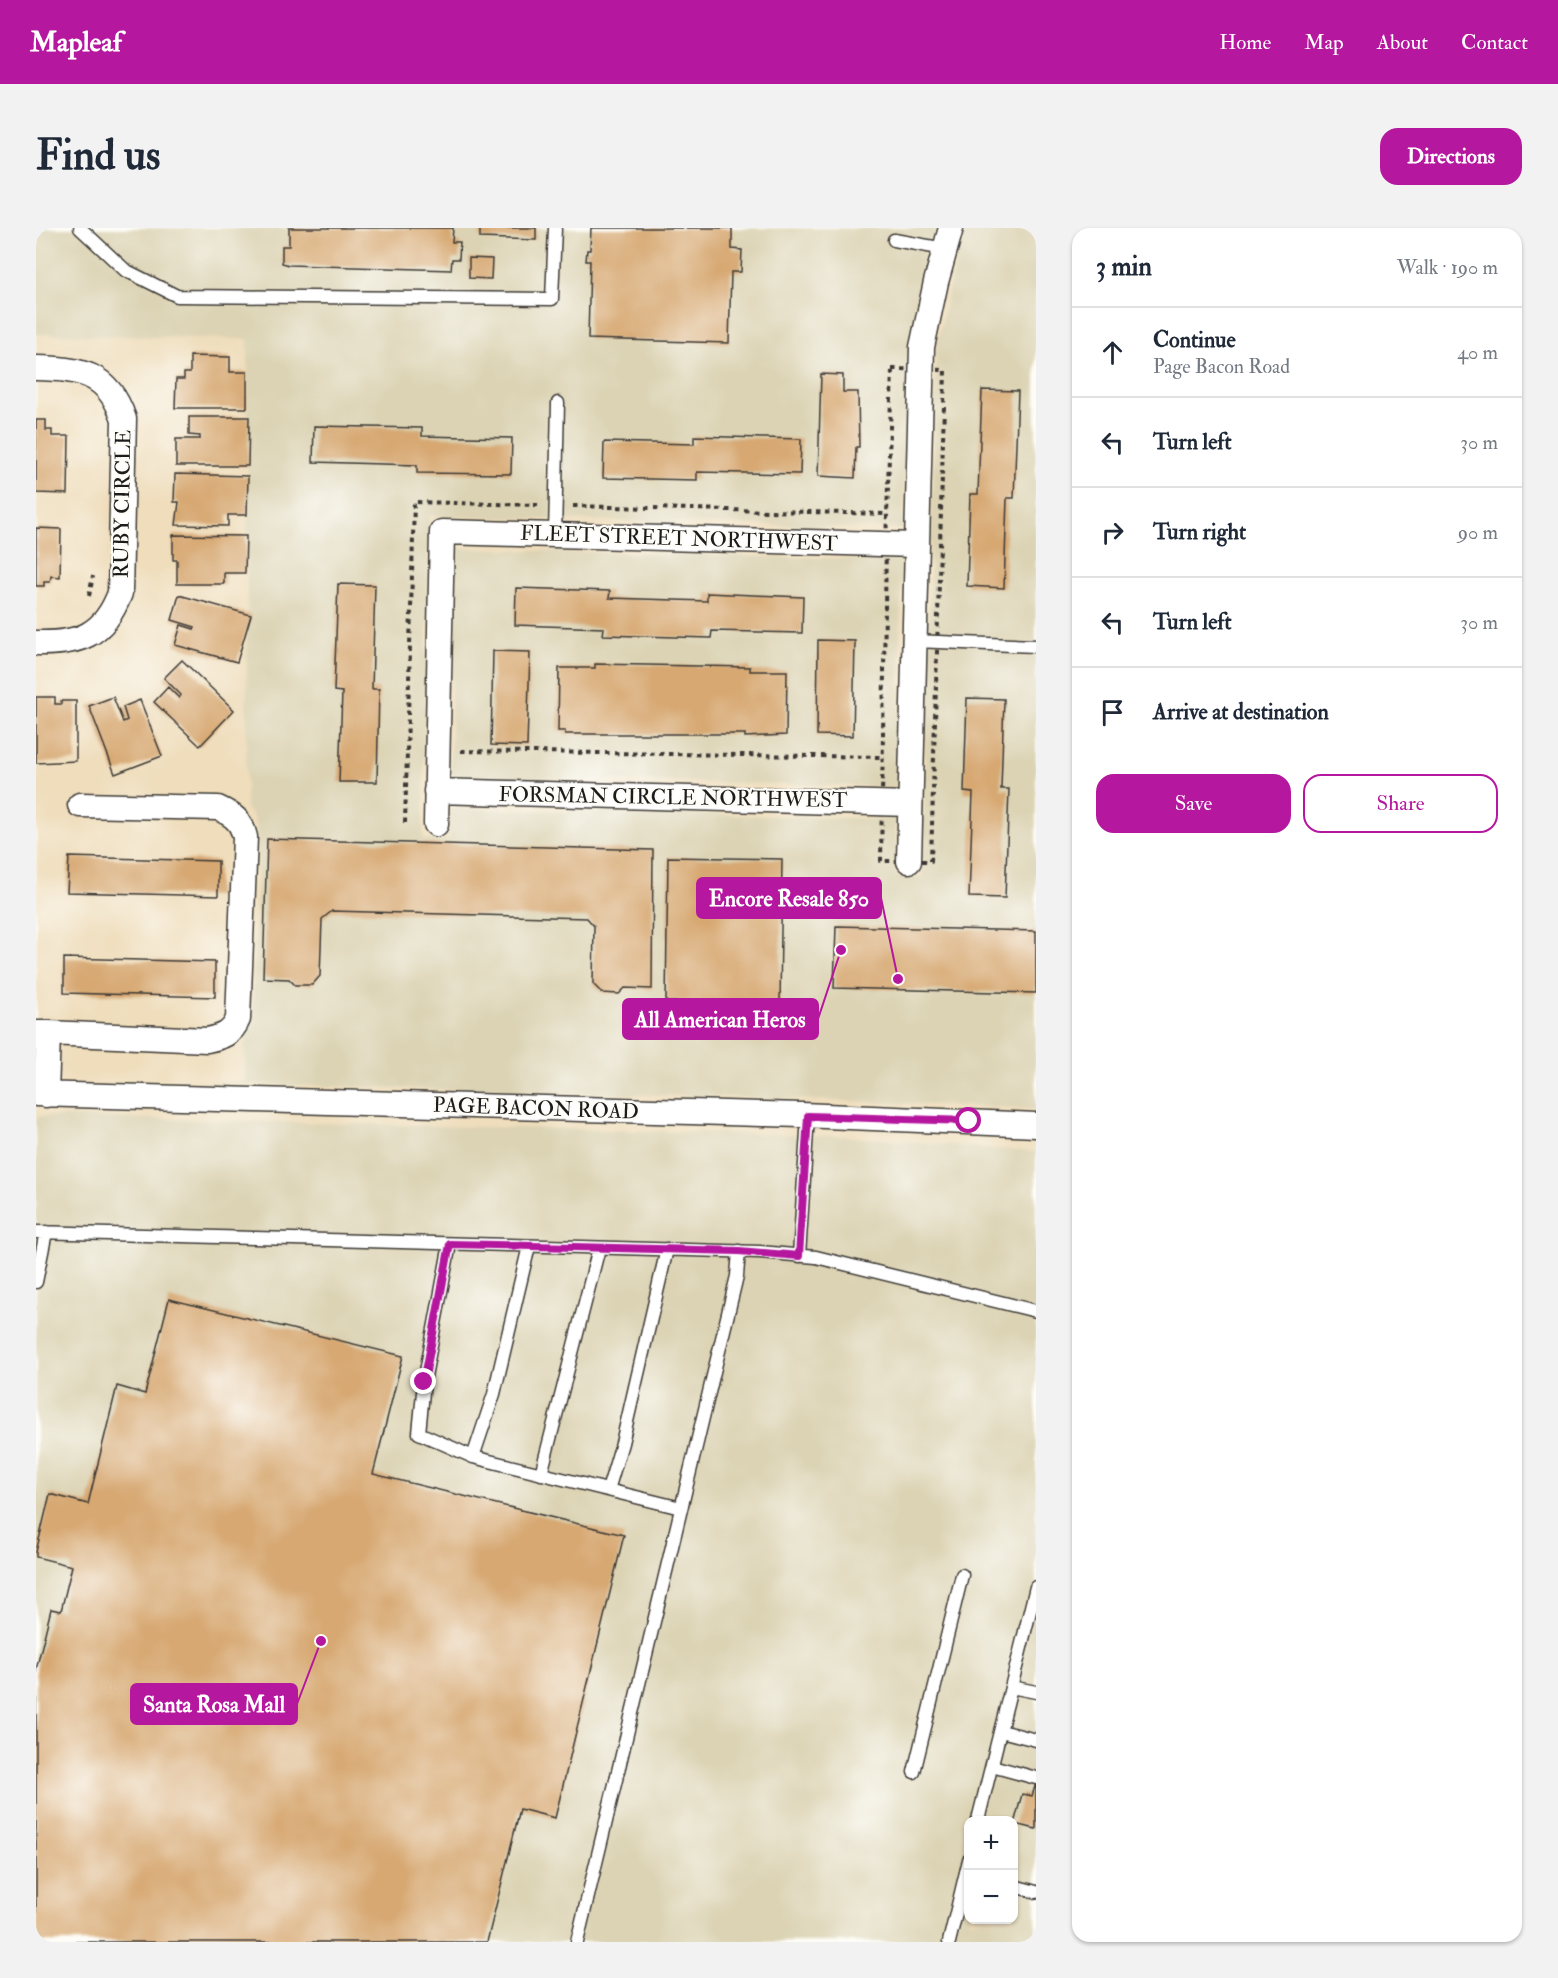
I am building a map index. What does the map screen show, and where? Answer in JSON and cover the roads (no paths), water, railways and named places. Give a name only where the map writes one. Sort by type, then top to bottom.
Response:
[{"type":"street","points":[[909,861],[922,347],[948,238]]},
{"type":"street","name":"RUBY CIRCLE","points":[[36,368],[69,369],[97,378],[114,396],[124,419],[120,593],[114,609],[103,624],[92,633],[71,642],[36,643]]},
{"type":"street","name":"FLEET STREET NORTHWEST","points":[[436,791],[442,531],[916,545]]},
{"type":"street","points":[[436,791],[436,824]]},
{"type":"street","name":"FORSMAN CIRCLE NORTHWEST","points":[[436,791],[910,804]]},
{"type":"street","points":[[41,1094],[42,1033],[207,1040],[223,1037],[234,1028],[238,1019],[244,837],[241,823],[231,814],[218,808],[80,805]]},
{"type":"street","name":"PAGE BACON ROAD","points":[[41,1094],[808,1116],[1036,1125]]},
{"type":"lane","points":[[80,228],[125,270],[177,296],[552,299],[555,228]]},
{"type":"lane","points":[[894,240],[948,238]]},
{"type":"lane","points":[[555,535],[558,403]]},
{"type":"lane","points":[[914,641],[1036,646]]},
{"type":"lane","points":[[799,1256],[808,1116]]},
{"type":"lane","points":[[36,1282],[41,1232],[739,1251],[799,1256],[869,1269],[1036,1311]]},
{"type":"lane","points":[[450,1244],[424,1382],[419,1433],[473,1457],[681,1508]]},
{"type":"lane","points":[[473,1457],[494,1394],[529,1246]]},
{"type":"lane","points":[[541,1474],[599,1248]]},
{"type":"lane","points":[[608,1490],[622,1443],[667,1249]]},
{"type":"lane","points":[[577,1942],[737,1276],[739,1251]]},
{"type":"lane","points":[[914,1772],[962,1575]]},
{"type":"lane","points":[[979,1816],[1036,1587]]},
{"type":"lane","points":[[1011,1687],[1036,1692]]},
{"type":"lane","points":[[1000,1731],[1036,1740]]},
{"type":"lane","points":[[992,1766],[1036,1778]]},
{"type":"lane","points":[[948,1942],[964,1885]]},
{"type":"lane","points":[[1018,1887],[1036,1892]]},
{"type":"place","name":"All American Heros","points":[[841,950]]},
{"type":"place","name":"Encore Resale 850","points":[[898,979]]},
{"type":"place","name":"Santa Rosa Mall","points":[[321,1641]]}]
